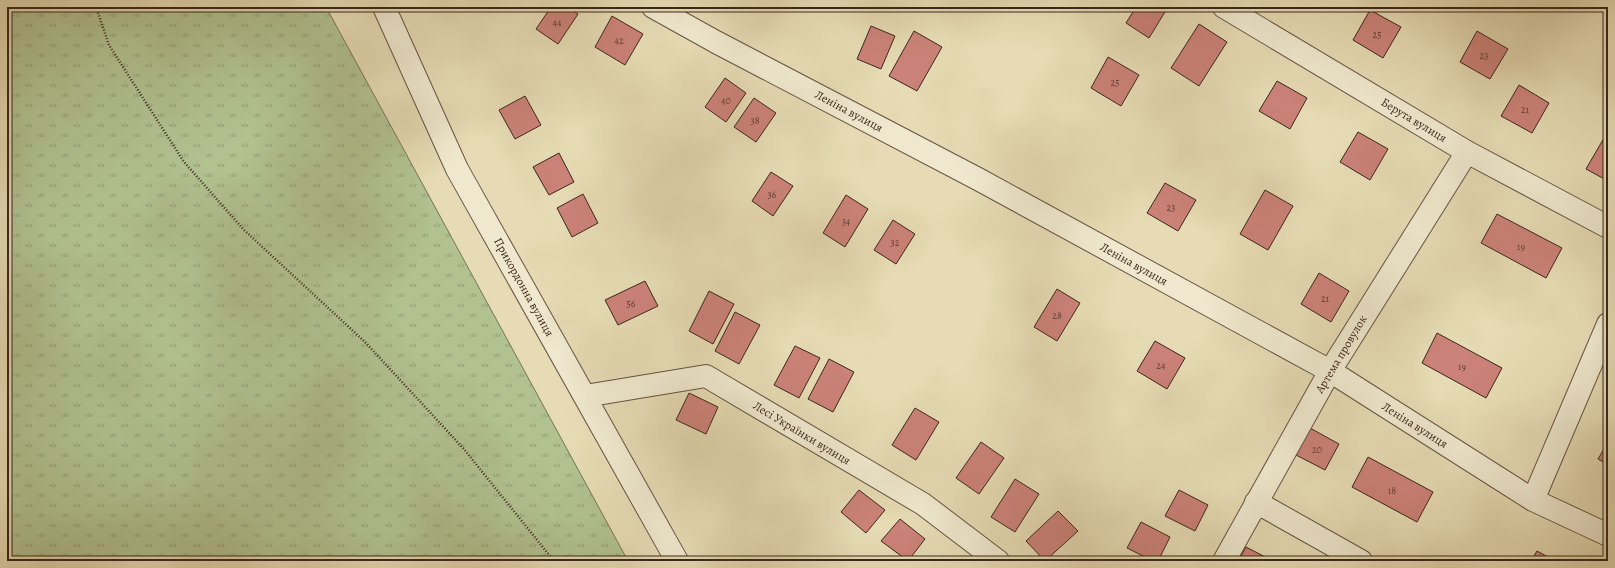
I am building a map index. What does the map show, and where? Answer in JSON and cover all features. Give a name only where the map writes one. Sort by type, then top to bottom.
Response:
[{"type":"street","name":"Прикордонна вулиця","points":[[384,7],[457,169],[677,561]]},
{"type":"street","name":"Леніна вулиця","points":[[652,7],[984,182],[1330,371],[1534,500],[1608,535]]},
{"type":"street","name":"Берута вулиця","points":[[1224,7],[1467,152],[1608,227]]},
{"type":"street","name":"Артема провулок","points":[[1224,561],[1330,371],[1467,152]]},
{"type":"street","points":[[1534,500],[1608,324]]},
{"type":"street","name":"Лесі Українки вулиця","points":[[585,396],[706,376],[923,504],[998,561]]},
{"type":"street","points":[[1256,502],[1361,561]]},
{"type":"path","points":[[96,7],[109,45],[184,162],[243,229],[365,342],[463,448],[554,561]]},
{"type":"green space","points":[[7,7],[326,7],[628,561],[7,561]]},
{"type":"building","points":[[551,7],[567,7],[578,14],[558,44],[536,29]]},
{"type":"building","points":[[1136,7],[1168,7],[1149,38],[1126,23]]},
{"type":"building","points":[[1370,10],[1401,27],[1383,58],[1353,40]]},
{"type":"building","points":[[612,16],[643,34],[625,65],[595,47]]},
{"type":"building","points":[[1199,24],[1227,42],[1199,86],[1171,68]]},
{"type":"building","points":[[871,26],[895,36],[881,69],[857,59]]},
{"type":"building","points":[[914,31],[942,47],[917,91],[889,76]]},
{"type":"building","points":[[1477,31],[1508,49],[1490,79],[1460,62]]},
{"type":"building","points":[[1108,57],[1139,75],[1121,106],[1091,88]]},
{"type":"building","points":[[725,78],[746,93],[726,122],[705,107]]},
{"type":"building","points":[[1277,81],[1307,98],[1290,129],[1259,111]]},
{"type":"building","points":[[1519,85],[1549,103],[1532,133],[1501,116]]},
{"type":"building","points":[[525,96],[541,125],[515,139],[499,110]]},
{"type":"building","points":[[754,98],[776,113],[756,142],[734,127]]},
{"type":"building","points":[[1358,132],[1388,149],[1370,180],[1340,162]]},
{"type":"building","points":[[1604,138],[1608,141],[1608,181],[1586,169]]},
{"type":"building","points":[[559,153],[574,182],[549,195],[533,167]]},
{"type":"building","points":[[771,172],[793,186],[773,216],[752,201]]},
{"type":"building","points":[[1165,183],[1196,200],[1178,231],[1147,213]]},
{"type":"building","points":[[1265,190],[1293,206],[1268,250],[1240,234]]},
{"type":"building","points":[[583,194],[598,223],[572,237],[557,208]]},
{"type":"building","points":[[846,195],[868,209],[845,247],[823,233]]},
{"type":"building","points":[[1497,214],[1562,248],[1546,278],[1481,243]]},
{"type":"building","points":[[893,220],[915,234],[896,264],[874,250]]},
{"type":"building","points":[[1319,273],[1349,291],[1331,322],[1301,304]]},
{"type":"building","points":[[645,281],[658,306],[618,325],[605,300]]},
{"type":"building","points":[[1057,289],[1080,303],[1057,341],[1034,327]]},
{"type":"building","points":[[709,291],[734,304],[713,344],[689,331]]},
{"type":"building","points":[[735,312],[760,325],[739,364],[715,351]]},
{"type":"building","points":[[1437,333],[1502,368],[1486,398],[1422,363]]},
{"type":"building","points":[[1155,341],[1185,358],[1167,389],[1137,371]]},
{"type":"building","points":[[795,346],[820,358],[799,398],[774,385]]},
{"type":"building","points":[[829,359],[854,372],[833,412],[808,399]]},
{"type":"building","points":[[689,393],[718,407],[706,434],[676,420]]},
{"type":"building","points":[[915,408],[939,422],[916,460],[892,445]]},
{"type":"building","points":[[1310,428],[1339,444],[1325,470],[1296,455]]},
{"type":"building","points":[[981,442],[1004,458],[979,494],[956,478]]},
{"type":"building","points":[[1608,442],[1608,465],[1598,459]]},
{"type":"building","points":[[1368,457],[1433,492],[1417,522],[1352,487]]},
{"type":"building","points":[[1015,479],[1039,494],[1015,532],[991,517]]},
{"type":"building","points":[[859,490],[885,510],[866,533],[841,512]]},
{"type":"building","points":[[1179,490],[1208,505],[1195,531],[1165,516]]},
{"type":"building","points":[[1058,511],[1078,531],[1045,561],[1026,541]]},
{"type":"building","points":[[900,519],[925,539],[908,561],[881,541]]},
{"type":"building","points":[[1141,522],[1170,537],[1158,561],[1153,561],[1127,548]]},
{"type":"building","points":[[1246,547],[1273,561],[1238,561]]},
{"type":"building","points":[[1537,551],[1555,561],[1531,561]]}]
